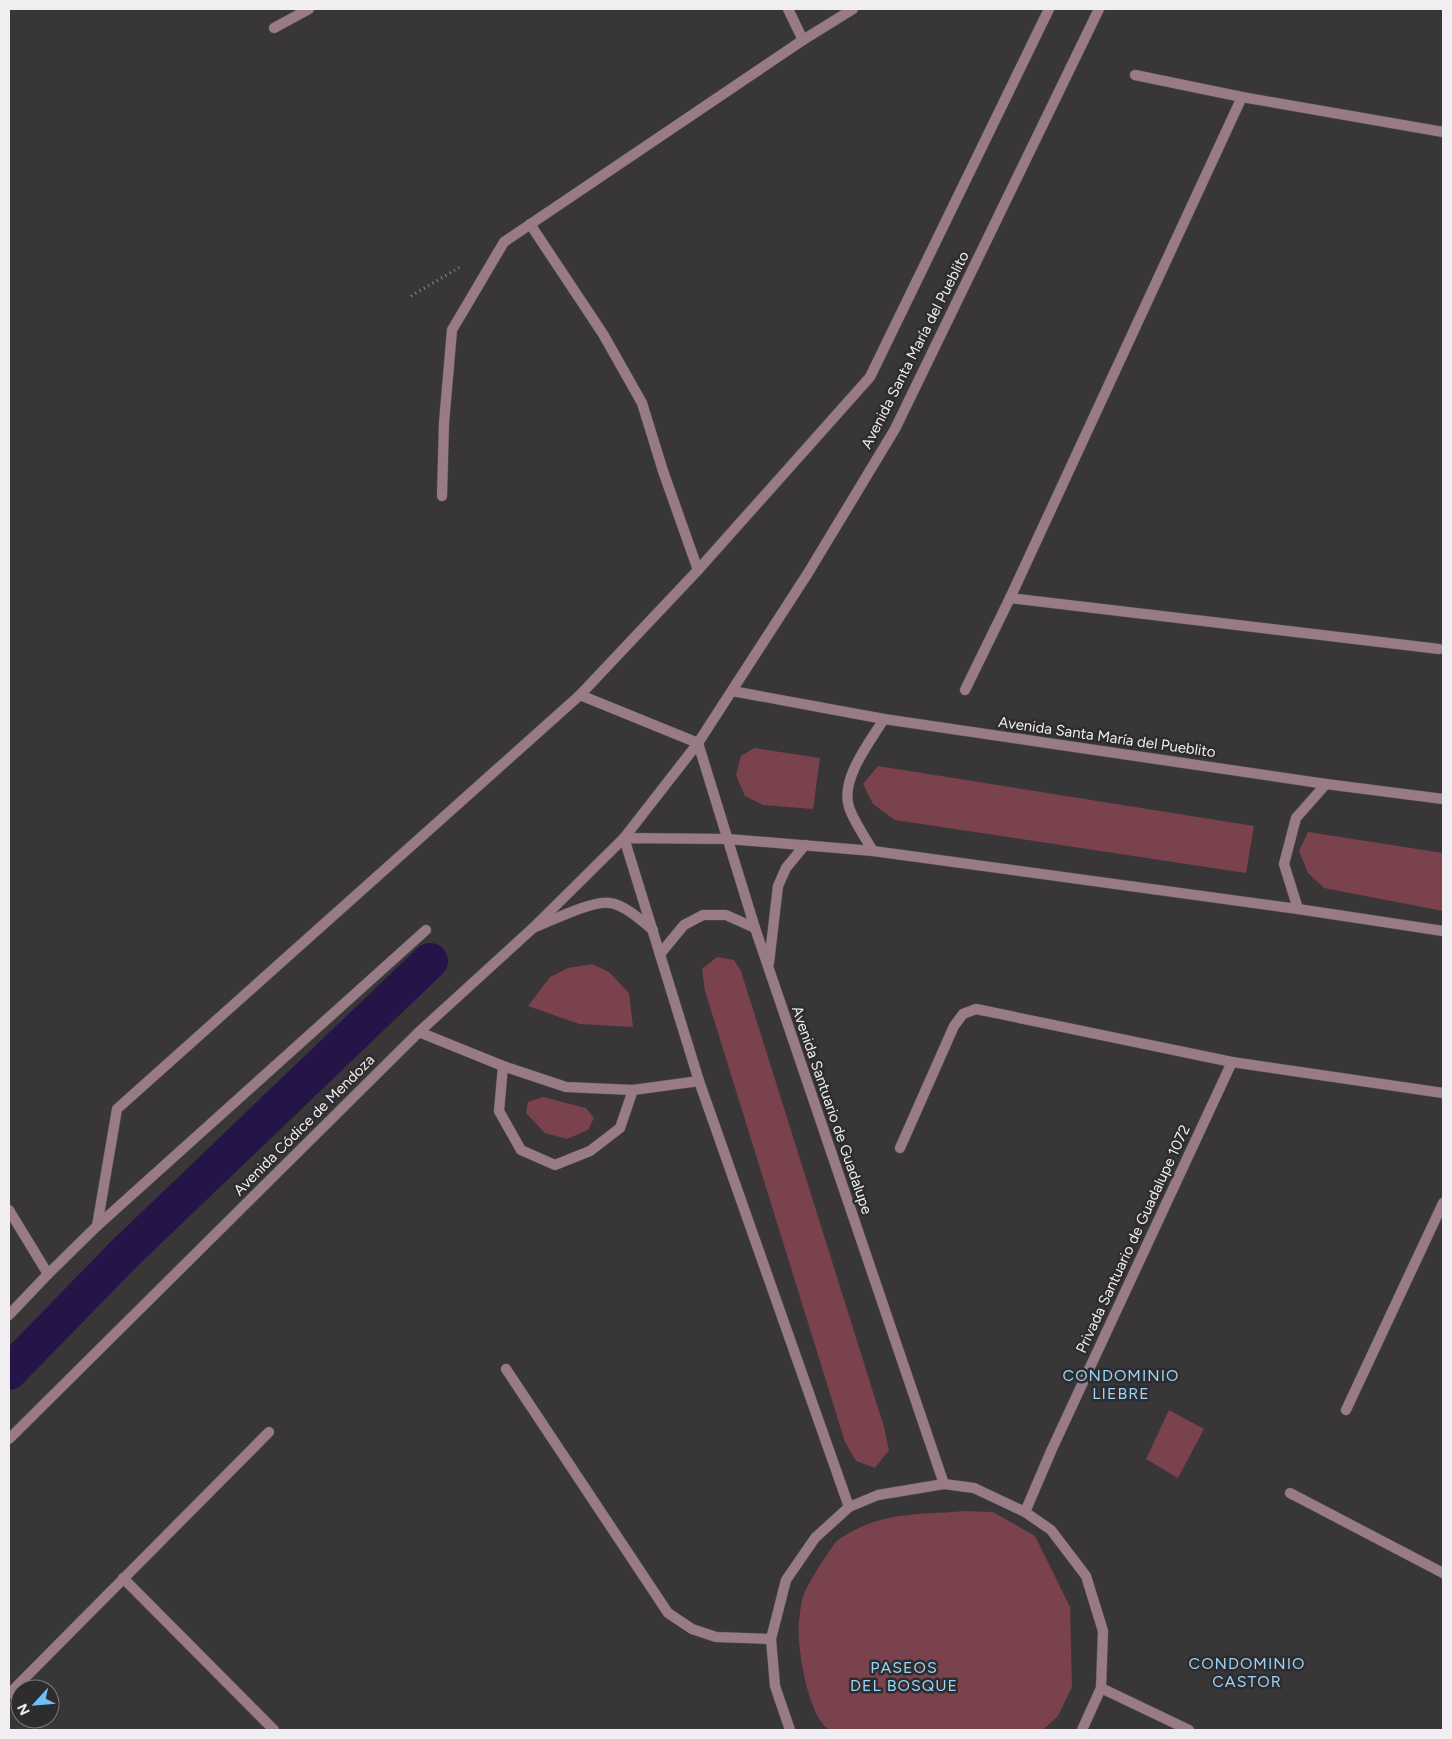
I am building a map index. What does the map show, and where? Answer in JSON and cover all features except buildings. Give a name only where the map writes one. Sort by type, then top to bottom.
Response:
[{"type":"street","points":[[274,28],[309,9]]},
{"type":"street","points":[[788,9],[803,40]]},
{"type":"street","points":[[442,496],[444,424],[452,330],[504,242],[803,40],[853,9]]},
{"type":"street","points":[[97,1226],[117,1109],[580,695],[698,570],[870,377],[1049,9]]},
{"type":"street","name":"Avenida Santa María del Pueblito","points":[[698,743],[808,573],[895,429],[1098,9]]},
{"type":"street","points":[[1135,75],[1242,97],[1443,132]]},
{"type":"street","points":[[965,690],[1010,598],[1242,97]]},
{"type":"street","points":[[530,224],[603,334],[642,403],[663,471],[698,570]]},
{"type":"street","points":[[1010,598],[1439,649]]},
{"type":"street","name":"Avenida Santa María del Pueblito","points":[[732,691],[884,720],[1326,784],[1443,799]]},
{"type":"street","points":[[580,695],[698,743]]},
{"type":"street","points":[[873,851],[848,806],[848,785],[858,762],[884,720]]},
{"type":"street","name":"Avenida Códice de Mendoza","points":[[9,1439],[419,1032],[533,928],[624,838],[698,743]]},
{"type":"street","name":"Avenida Santuario de Guadalupe","points":[[698,743],[755,928],[944,1484]]},
{"type":"street","points":[[1298,909],[1284,864],[1296,818],[1326,784]]},
{"type":"street","points":[[849,1507],[699,1081],[624,838],[728,839],[873,851],[1298,909],[1443,932]]},
{"type":"street","points":[[768,967],[778,886],[786,868],[805,845]]},
{"type":"street","points":[[533,928],[590,906],[611,903],[631,912],[653,930]]},
{"type":"street","points":[[660,954],[684,925],[703,915],[726,915],[755,928]]},
{"type":"street","points":[[9,1315],[97,1226],[426,930]]},
{"type":"street","points":[[900,1148],[954,1026],[963,1014],[976,1009],[1232,1062],[1443,1093]]},
{"type":"street","points":[[419,1032],[504,1066],[566,1087],[633,1090],[699,1081]]},
{"type":"street","name":"Privada Santuario de Guadalupe 1072","points":[[1025,1512],[1052,1449],[1232,1062]]},
{"type":"street","points":[[504,1066],[499,1111],[521,1150],[556,1165],[590,1151],[620,1128],[633,1090]]},
{"type":"street","points":[[1346,1410],[1443,1203]]},
{"type":"street","points":[[9,1210],[48,1274]]},
{"type":"street","points":[[506,1369],[668,1613],[692,1629],[716,1636],[771,1639]]},
{"type":"street","points":[[9,1694],[269,1432]]},
{"type":"street","points":[[790,1730],[775,1686],[771,1639],[786,1580],[815,1538],[849,1507],[878,1495],[944,1484],[974,1488],[1025,1512],[1051,1530],[1086,1576],[1103,1631],[1101,1688],[1082,1730]]},
{"type":"street","points":[[1290,1493],[1443,1574]]},
{"type":"street","points":[[123,1578],[274,1730]]},
{"type":"street","points":[[1101,1688],[1189,1730]]},
{"type":"path","points":[[411,296],[462,266]]},
{"type":"shaded area","points":[[754,748],[820,758],[813,809],[763,805],[745,796],[736,775],[741,756]]},
{"type":"shaded area","points":[[878,766],[1254,826],[1246,873],[895,820],[873,804],[863,784]]},
{"type":"shaded area","points":[[1308,832],[1443,853],[1443,911],[1324,888],[1308,873],[1299,851]]},
{"type":"shaded area","points":[[717,957],[734,960],[741,971],[884,1427],[889,1450],[875,1468],[856,1461],[845,1442],[705,991],[702,969]]},
{"type":"shaded area","points":[[592,964],[609,972],[629,993],[633,1027],[579,1024],[528,1006],[550,977],[568,968]]},
{"type":"shaded area","points":[[543,1097],[586,1108],[594,1118],[588,1130],[567,1139],[545,1133],[526,1113],[528,1102]]},
{"type":"shaded area","points":[[1169,1410],[1204,1429],[1178,1478],[1146,1459]]},
{"type":"shaded area","points":[[966,1511],[993,1512],[1035,1536],[1070,1607],[1072,1687],[1058,1716],[1043,1730],[830,1730],[822,1723],[815,1712],[805,1680],[799,1646],[800,1614],[803,1597],[820,1566],[838,1540],[869,1524],[900,1516]]},
{"type":"waterway","points":[[9,1372],[124,1254],[430,961]]},
{"type":"district","name":"CONDOMINIO LIEBRE","points":[[1121,1384]]},
{"type":"district","name":"CONDOMINIO CASTOR","points":[[1247,1672]]},
{"type":"district","name":"PASEOS DEL BOSQUE","points":[[904,1676]]}]
